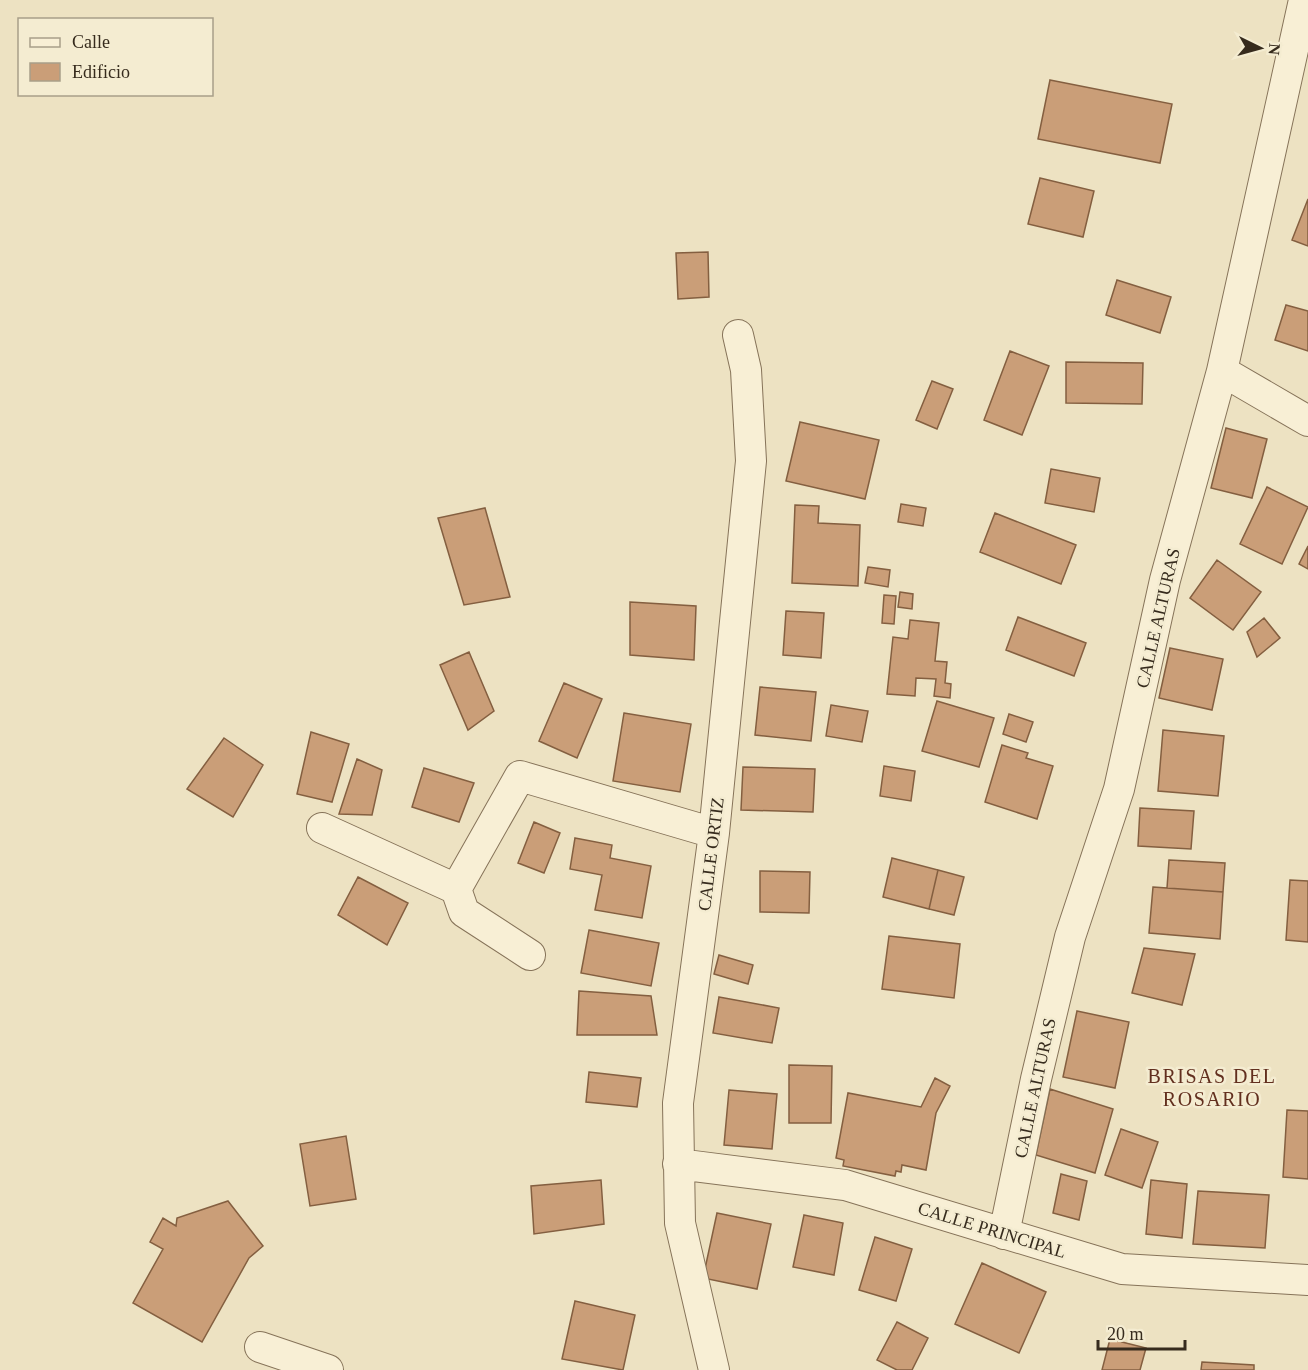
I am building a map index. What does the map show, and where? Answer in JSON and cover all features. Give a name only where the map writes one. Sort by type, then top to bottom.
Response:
[{"type":"street","name":"CALLE ALTURAS","points":[[1004,1234],[1036,1079],[1071,937],[1119,789],[1165,580],[1222,371],[1305,5]]},
{"type":"street","name":"CALLE ORTIZ","points":[[714,1370],[680,1223],[678,1103],[714,833],[751,461],[746,370],[738,335]]},
{"type":"street","points":[[1222,371],[1308,421]]},
{"type":"street","points":[[456,889],[520,776],[714,833]]},
{"type":"street","points":[[321,828],[456,889],[464,912],[530,955]]},
{"type":"street","name":"CALLE PRINCIPAL","points":[[678,1164],[845,1185],[1122,1269],[1308,1280]]},
{"type":"street","points":[[260,1347],[328,1370]]},
{"type":"building","points":[[1050,80],[1172,104],[1160,163],[1038,139]]},
{"type":"building","points":[[1040,178],[1094,191],[1083,237],[1028,224]]},
{"type":"building","points":[[1308,199],[1308,246],[1292,240]]},
{"type":"building","points":[[708,252],[709,297],[678,299],[676,253]]},
{"type":"building","points":[[1117,280],[1171,297],[1160,333],[1106,315]]},
{"type":"building","points":[[1286,305],[1308,311],[1308,351],[1275,340]]},
{"type":"building","points":[[1010,351],[1049,366],[1022,435],[984,420]]},
{"type":"building","points":[[1066,362],[1143,363],[1142,404],[1066,403]]},
{"type":"building","points":[[932,381],[953,389],[937,429],[916,420]]},
{"type":"building","points":[[800,422],[879,440],[865,499],[786,481]]},
{"type":"building","points":[[1226,428],[1267,439],[1252,498],[1211,488]]},
{"type":"building","points":[[1051,469],[1100,478],[1094,512],[1045,503]]},
{"type":"building","points":[[1267,487],[1308,507],[1282,564],[1240,544]]},
{"type":"building","points":[[901,504],[926,508],[923,526],[898,522]]},
{"type":"building","points":[[795,505],[819,506],[818,523],[860,525],[858,586],[792,583]]},
{"type":"building","points":[[485,508],[510,597],[464,605],[438,518]]},
{"type":"building","points":[[995,513],[1076,545],[1061,584],[980,552]]},
{"type":"building","points":[[1308,546],[1308,569],[1299,564]]},
{"type":"building","points":[[1217,560],[1261,592],[1233,630],[1190,598]]},
{"type":"building","points":[[868,567],[890,570],[888,587],[865,583]]},
{"type":"building","points":[[900,592],[913,594],[912,609],[898,607]]},
{"type":"building","points":[[884,595],[896,596],[894,624],[882,623]]},
{"type":"building","points":[[630,602],[696,606],[694,660],[630,655]]},
{"type":"building","points":[[786,611],[824,613],[821,658],[783,655]]},
{"type":"building","points":[[1018,617],[1086,643],[1074,676],[1006,650]]},
{"type":"building","points":[[1264,618],[1280,638],[1257,657],[1247,632]]},
{"type":"building","points":[[910,620],[939,623],[935,661],[947,662],[945,683],[951,684],[950,698],[934,696],[936,679],[916,678],[915,696],[887,694],[893,637],[908,639]]},
{"type":"building","points":[[1170,648],[1223,659],[1212,710],[1159,698]]},
{"type":"building","points":[[469,652],[494,711],[468,730],[440,665]]},
{"type":"building","points":[[564,683],[602,699],[577,758],[539,741]]},
{"type":"building","points":[[760,687],[816,692],[811,741],[755,735]]},
{"type":"building","points":[[937,701],[994,718],[979,767],[922,751]]},
{"type":"building","points":[[831,705],[868,711],[862,742],[826,736]]},
{"type":"building","points":[[624,713],[691,724],[680,792],[613,781]]},
{"type":"building","points":[[1009,714],[1033,722],[1026,742],[1003,734]]},
{"type":"building","points":[[1163,730],[1224,736],[1218,796],[1158,791]]},
{"type":"building","points":[[311,732],[349,744],[332,802],[297,794]]},
{"type":"building","points":[[224,738],[263,765],[233,817],[187,789]]},
{"type":"building","points":[[1002,745],[1028,753],[1026,758],[1053,766],[1037,819],[985,802]]},
{"type":"building","points":[[357,759],[382,770],[372,815],[339,814]]},
{"type":"building","points":[[884,766],[915,771],[911,801],[880,796]]},
{"type":"building","points":[[743,767],[815,769],[813,812],[741,810]]},
{"type":"building","points":[[424,768],[474,783],[459,822],[412,807]]},
{"type":"building","points":[[1140,808],[1194,811],[1191,849],[1138,846]]},
{"type":"building","points":[[534,822],[560,833],[544,873],[518,863]]},
{"type":"building","points":[[575,838],[612,845],[610,858],[651,866],[642,918],[595,910],[602,875],[570,869]]},
{"type":"building","points":[[892,858],[938,870],[929,909],[883,897]]},
{"type":"building","points":[[1169,860],[1225,863],[1223,892],[1167,888]]},
{"type":"building","points":[[938,870],[964,877],[954,915],[929,909]]},
{"type":"building","points":[[760,871],[810,872],[809,913],[760,912]]},
{"type":"building","points":[[358,877],[408,903],[387,945],[338,915]]},
{"type":"building","points":[[1290,880],[1308,881],[1308,942],[1286,940]]},
{"type":"building","points":[[1153,887],[1223,892],[1220,939],[1149,933]]},
{"type":"building","points":[[589,930],[659,943],[651,986],[581,973]]},
{"type":"building","points":[[889,936],[960,944],[954,998],[882,989]]},
{"type":"building","points":[[1144,948],[1195,954],[1182,1005],[1132,993]]},
{"type":"building","points":[[719,955],[753,965],[748,984],[714,974]]},
{"type":"building","points":[[579,991],[651,996],[657,1035],[577,1035]]},
{"type":"building","points":[[719,997],[779,1008],[772,1043],[713,1033]]},
{"type":"building","points":[[1077,1011],[1129,1022],[1115,1088],[1063,1077]]},
{"type":"building","points":[[789,1065],[832,1066],[831,1123],[789,1123]]},
{"type":"building","points":[[589,1072],[641,1078],[637,1107],[586,1102]]},
{"type":"building","points":[[935,1078],[950,1086],[936,1113],[926,1170],[902,1165],[901,1172],[896,1171],[895,1176],[843,1166],[844,1160],[836,1158],[848,1093],[921,1107]]},
{"type":"building","points":[[1050,1089],[1113,1109],[1095,1173],[1036,1155]]},
{"type":"building","points":[[729,1090],[777,1094],[772,1149],[724,1145]]},
{"type":"building","points":[[1287,1110],[1308,1111],[1308,1179],[1283,1177]]},
{"type":"building","points":[[1121,1129],[1158,1142],[1142,1188],[1105,1175]]},
{"type":"building","points":[[346,1136],[356,1199],[310,1206],[300,1144]]},
{"type":"building","points":[[1061,1174],[1087,1181],[1079,1220],[1053,1213]]},
{"type":"building","points":[[601,1180],[604,1224],[534,1234],[531,1186]]},
{"type":"building","points":[[1151,1180],[1187,1184],[1182,1238],[1146,1234]]},
{"type":"building","points":[[1198,1191],[1269,1195],[1265,1248],[1193,1244]]},
{"type":"building","points":[[228,1201],[263,1246],[249,1258],[202,1342],[133,1303],[163,1249],[150,1242],[163,1218],[176,1226],[177,1218]]},
{"type":"building","points":[[717,1213],[771,1224],[757,1289],[703,1278]]},
{"type":"building","points":[[804,1215],[843,1223],[834,1275],[793,1267]]},
{"type":"building","points":[[875,1237],[912,1249],[896,1301],[859,1290]]},
{"type":"building","points":[[982,1263],[1046,1292],[1019,1353],[955,1324]]},
{"type":"building","points":[[575,1301],[635,1315],[623,1370],[562,1359]]},
{"type":"building","points":[[897,1322],[928,1338],[912,1370],[897,1370],[877,1360]]},
{"type":"building","points":[[1110,1339],[1146,1348],[1140,1370],[1102,1370]]},
{"type":"building","points":[[1202,1362],[1254,1365],[1254,1370],[1201,1370]]},
{"type":"district","name":"BRISAS DEL ROSARIO","points":[[1212,1088]]}]
